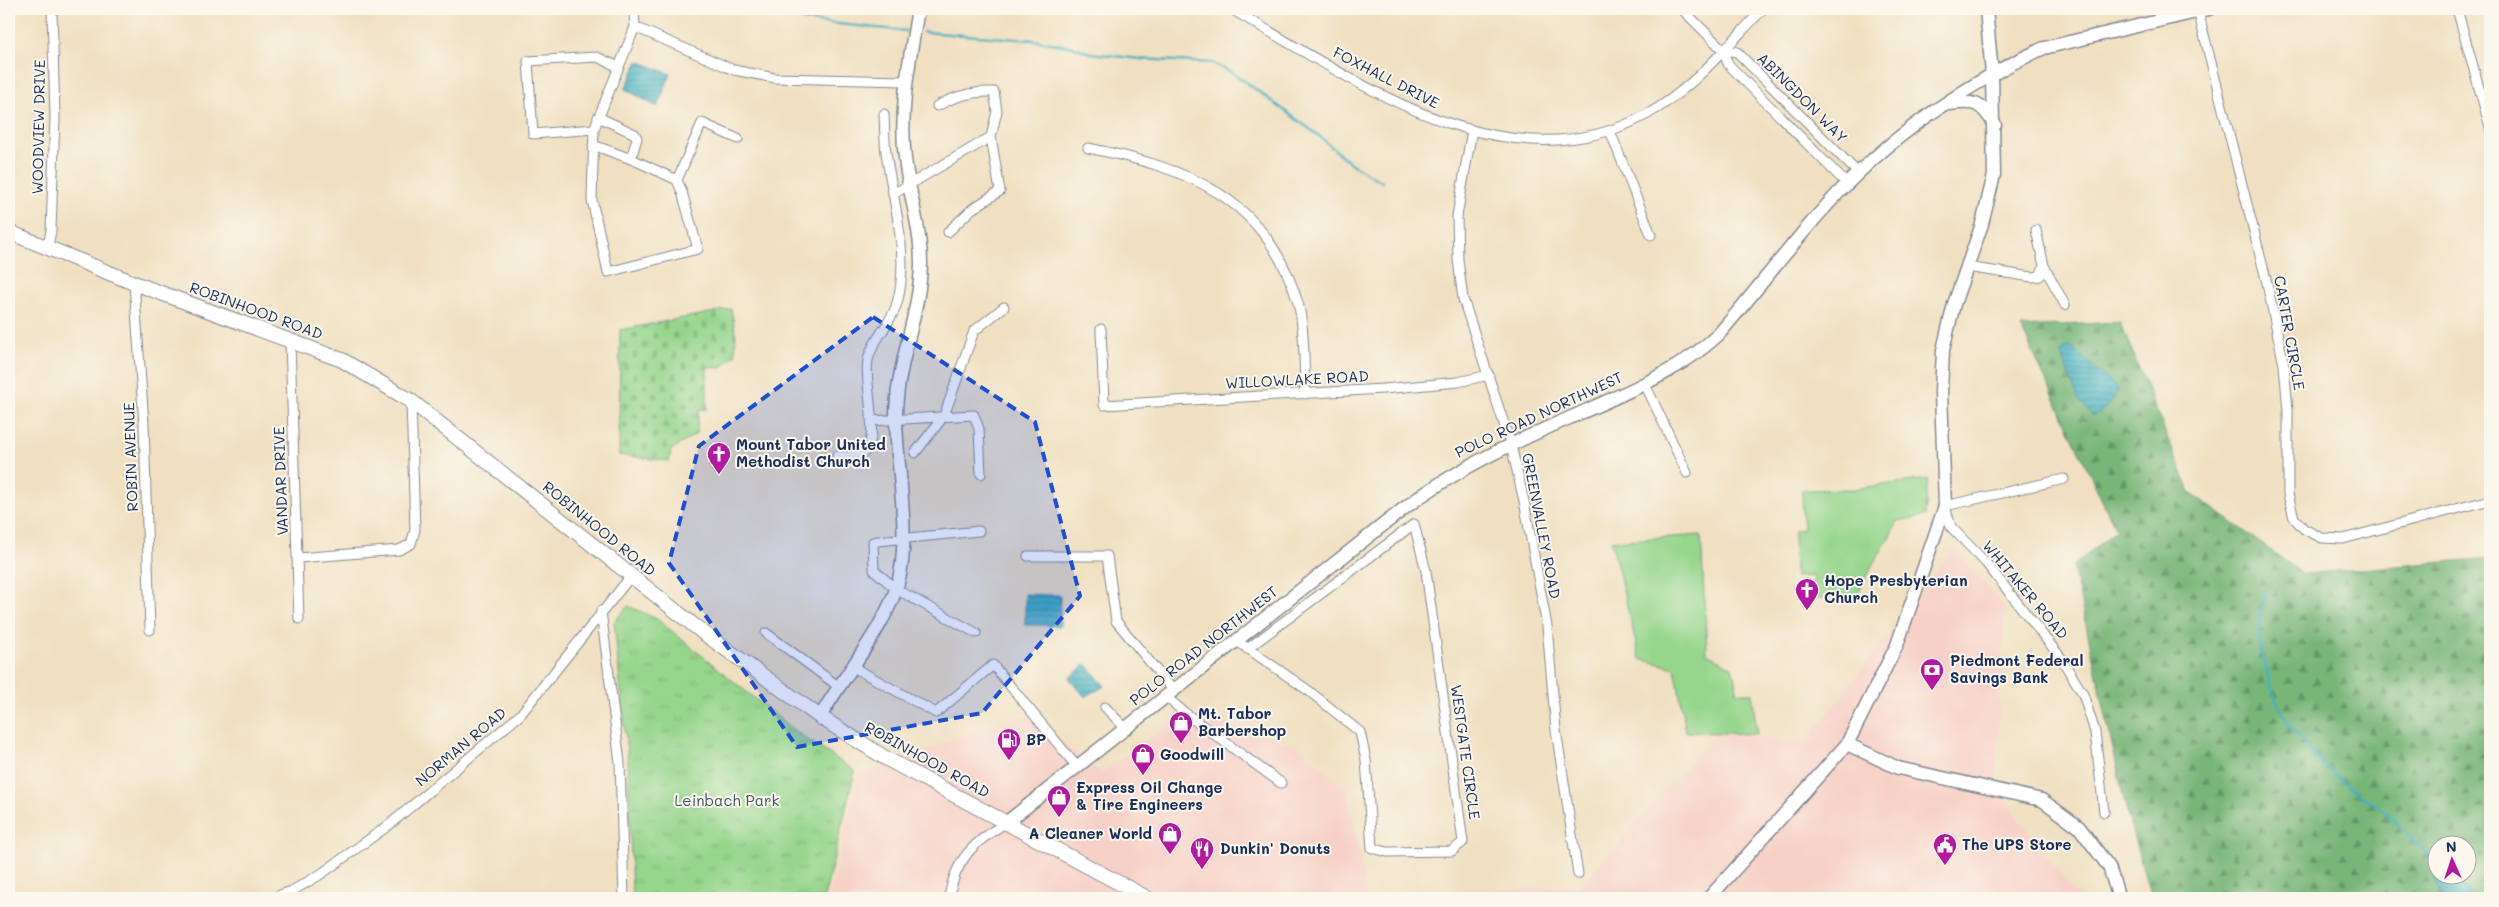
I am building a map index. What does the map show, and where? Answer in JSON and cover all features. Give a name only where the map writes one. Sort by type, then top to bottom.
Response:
[{"type":"main road","name":"ROBINHOOD ROAD","points":[[9,232],[48,246],[134,283],[342,360],[412,401],[701,631],[820,717],[887,759],[1147,898]]},
{"type":"street","name":"WOODVIEW DRIVE","points":[[48,246],[55,117],[52,9]]},
{"type":"street","points":[[593,145],[631,159],[677,180],[698,249],[608,272],[592,200],[593,145],[594,129],[635,27],[634,9]]},
{"type":"street","points":[[820,717],[838,686],[882,620],[896,589],[902,537],[896,419],[899,371],[917,304],[921,264],[916,212],[909,184],[902,120],[906,81],[918,9]]},
{"type":"street","name":"ABINGDON WAY","points":[[1682,9],[1723,50],[1728,64],[1847,184]]},
{"type":"street","name":"FOXHALL DRIVE","points":[[1236,10],[1383,96],[1429,118],[1472,130],[1534,141],[1575,140],[1610,131],[1646,115],[1678,94],[1763,9]]},
{"type":"street","points":[[1709,898],[1847,744],[1897,645],[1946,506],[1941,392],[1943,350],[1954,304],[1982,224],[1994,175],[1995,125],[1986,9]]},
{"type":"street","points":[[2457,9],[2490,127]]},
{"type":"street","name":"POLO ROAD NORTHWEST","points":[[1007,822],[1078,768],[1402,510],[1456,472],[1677,368],[1718,335],[1858,173],[1946,105],[1992,74],[2044,48],[2159,14],[2203,10]]},
{"type":"street","name":"CARTER CIRCLE","points":[[2203,10],[2267,283],[2284,365],[2288,410],[2288,494],[2294,518],[2304,529],[2322,538],[2343,539],[2490,500]]},
{"type":"street","points":[[635,27],[734,70],[775,78],[906,81]]},
{"type":"street","name":"ABINGDON WAY","points":[[1723,50],[1737,52],[1858,173]]},
{"type":"street","points":[[594,129],[533,134],[528,61],[597,57],[619,67]]},
{"type":"street","points":[[938,106],[952,97],[976,91],[994,92],[997,111],[991,137],[1000,191],[972,209],[948,232]]},
{"type":"street","points":[[1946,105],[1966,101],[1975,103],[1982,107],[1995,125]]},
{"type":"street","points":[[837,456],[855,456],[863,453],[868,448],[871,440],[867,361],[897,304],[900,283],[900,235],[886,156],[884,114]]},
{"type":"street","points":[[598,117],[635,134],[636,138],[631,159]]},
{"type":"street","points":[[677,180],[702,123],[738,139]]},
{"type":"street","name":"GREENVALLEY ROAD","points":[[1472,130],[1458,216],[1458,260],[1463,299],[1490,375],[1511,445],[1524,501],[1546,626],[1556,730],[1578,874]]},
{"type":"street","points":[[1610,131],[1651,235]]},
{"type":"street","points":[[893,194],[991,137]]},
{"type":"street","points":[[1088,148],[1141,158],[1204,184],[1230,199],[1257,225],[1278,253],[1298,304],[1305,394]]},
{"type":"street","points":[[2036,230],[2044,266],[2065,305]]},
{"type":"street","points":[[1968,267],[2036,277],[2043,272],[2044,266]]},
{"type":"street","name":"ROBIN AVENUE","points":[[134,283],[144,424],[150,630]]},
{"type":"street","points":[[915,453],[944,416],[974,331],[1004,307]]},
{"type":"street","name":"WILLOWLAKE ROAD","points":[[1101,329],[1104,405],[1305,394],[1458,382],[1490,375]]},
{"type":"street","name":"VANDAR DRIVE","points":[[290,341],[299,619]]},
{"type":"street","points":[[1646,384],[1688,473]]},
{"type":"street","points":[[298,558],[399,550],[411,544],[415,530],[412,401]]},
{"type":"street","points":[[871,421],[974,415],[978,429],[981,474]]},
{"type":"street","points":[[1946,506],[2064,479]]},
{"type":"street","name":"WHITAKER ROAD","points":[[1946,506],[1951,527],[1986,563],[2060,658],[2083,694],[2095,732],[2104,812]]},
{"type":"street","points":[[1247,650],[1414,524],[1402,510]]},
{"type":"street","name":"WESTGATE CIRCLE","points":[[1237,640],[1247,650],[1309,691],[1360,732],[1366,760],[1372,848],[1386,852],[1452,851],[1464,842],[1426,571],[1414,524]]},
{"type":"street","points":[[976,633],[896,589],[874,570],[873,542],[902,537],[979,531]]},
{"type":"street","points":[[1028,556],[1107,556],[1116,621],[1170,694],[1185,713],[1282,782]]},
{"type":"street","name":"NORMAN ROAD","points":[[272,898],[292,891],[321,874],[389,825],[520,715],[552,678],[601,610],[631,576]]},
{"type":"street","points":[[601,610],[620,763],[624,898]]},
{"type":"street","points":[[766,633],[838,686]]},
{"type":"street","points":[[851,666],[936,714],[993,665],[1078,768]]},
{"type":"street","points":[[1105,707],[1126,729]]},
{"type":"street","points":[[1847,744],[1898,768],[2042,800],[2078,827],[2085,835],[2109,867],[2119,898]]},
{"type":"street","points":[[949,898],[953,874],[964,856],[985,835],[1007,822]]},
{"type":"highlighted area","points":[[873,317],[1035,422],[1080,596],[982,713],[797,747],[669,563],[699,446]]},
{"type":"shaded area","points":[[1953,550],[2005,607],[1995,788],[2079,898],[829,898],[859,776],[957,738],[1029,716],[1101,773],[1185,713],[1296,745],[1347,790],[1367,897],[1581,886],[1718,731],[1804,745]]},
{"type":"green space","points":[[731,309],[736,335],[735,355],[721,368],[707,367],[707,409],[699,410],[696,434],[671,450],[669,461],[619,455],[620,330]]},
{"type":"green space","points":[[2120,322],[2190,492],[2303,574],[2490,558],[2490,898],[2151,898],[2127,813],[2073,566],[2116,530],[2021,327]]},
{"type":"green space","points":[[1928,479],[1925,516],[1898,521],[1855,598],[1815,598],[1813,576],[1795,577],[1794,531],[1803,529],[1802,490],[1853,489]]},
{"type":"green space","points":[[1701,535],[1707,653],[1732,667],[1738,693],[1752,693],[1757,734],[1686,732],[1675,668],[1640,659],[1611,541]]},
{"type":"green space","name":"Leinbach Park","points":[[628,606],[657,619],[796,732],[855,771],[824,898],[632,898],[628,762],[614,622]]},
{"type":"water","points":[[638,61],[671,74],[657,107],[625,89]]},
{"type":"water","points":[[2071,346],[2119,390],[2108,406],[2096,414],[2092,415],[2078,399],[2061,353],[2064,349]]},
{"type":"water","points":[[1025,594],[1060,595],[1060,626],[1025,625]]},
{"type":"water","points":[[1086,664],[1105,686],[1085,697],[1069,678]]},
{"type":"water","points":[[2436,884],[2460,884],[2476,898],[2445,898]]},
{"type":"waterway","points":[[771,9],[792,19],[794,17],[809,21],[906,31]]},
{"type":"waterway","points":[[923,32],[1033,40],[1074,47],[1091,53],[1140,59],[1212,63],[1236,75],[1318,135],[1350,163],[1382,182]]},
{"type":"waterway","points":[[2266,593],[2259,618],[2260,649],[2273,693],[2288,723],[2311,752],[2346,785],[2382,809],[2426,852]]},
{"type":"place","name":"Mount Tabor United Methodist Church","points":[[719,475]]},
{"type":"place","name":"Hope Presbyterian Church","points":[[1807,611]]},
{"type":"place","name":"Piedmont Federal Savings Bank","points":[[1932,691]]},
{"type":"place","name":"Mt. Tabor Barbershop","points":[[1181,744]]},
{"type":"place","name":"BP","points":[[1009,761]]},
{"type":"place","name":"Goodwill","points":[[1143,776]]},
{"type":"place","name":"Express Oil Change & Tire Engineers","points":[[1059,818]]},
{"type":"place","name":"A Cleaner World","points":[[1170,855]]},
{"type":"place","name":"The UPS Store","points":[[1945,866]]},
{"type":"place","name":"Dunkin' Donuts","points":[[1202,870]]}]
